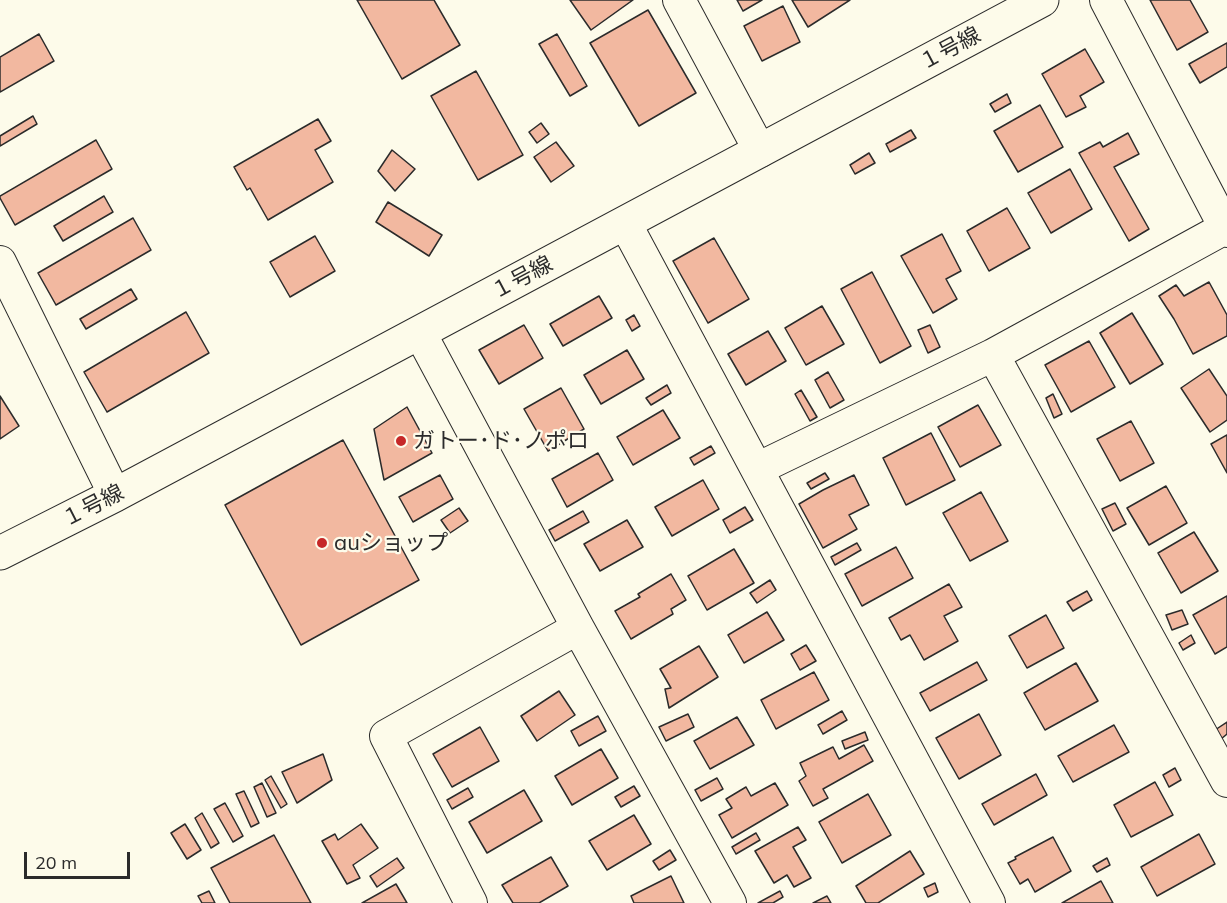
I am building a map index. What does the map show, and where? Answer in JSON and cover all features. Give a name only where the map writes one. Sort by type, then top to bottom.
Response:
[{"type":"street","points":[[679,0],[760,151]]},
{"type":"street","name":"１号線","points":[[0,554],[420,333],[1042,0]]},
{"type":"street","points":[[757,469],[993,355],[1226,230],[1106,0]]},
{"type":"street","points":[[625,223],[989,903]]},
{"type":"street","points":[[0,262],[115,495]]},
{"type":"street","points":[[420,333],[578,628],[730,903]]},
{"type":"street","points":[[993,355],[1227,781]]},
{"type":"street","points":[[471,903],[386,736],[578,628]]},
{"type":"building","points":[[357,0],[434,0],[460,45],[402,79]]},
{"type":"building","points":[[570,0],[633,0],[591,30]]},
{"type":"building","points":[[737,0],[762,0],[743,11]]},
{"type":"building","points":[[792,0],[850,0],[808,27]]},
{"type":"building","points":[[1150,0],[1190,0],[1208,32],[1177,50]]},
{"type":"building","points":[[783,6],[800,42],[762,61],[744,26]]},
{"type":"building","points":[[648,10],[696,93],[639,126],[590,43]]},
{"type":"building","points":[[39,34],[54,61],[0,92],[0,57]]},
{"type":"building","points":[[557,34],[587,86],[570,96],[539,44]]},
{"type":"building","points":[[1227,43],[1227,67],[1200,83],[1189,64]]},
{"type":"building","points":[[1085,49],[1104,82],[1080,96],[1086,107],[1066,117],[1042,74]]},
{"type":"building","points":[[476,71],[523,155],[478,180],[431,96]]},
{"type":"building","points":[[1007,94],[1011,103],[995,112],[990,104]]},
{"type":"building","points":[[1040,105],[1063,147],[1018,172],[994,131]]},
{"type":"building","points":[[33,116],[37,124],[0,146],[0,136]]},
{"type":"building","points":[[318,119],[331,141],[315,150],[333,182],[268,220],[250,188],[247,190],[234,167]]},
{"type":"building","points":[[541,123],[549,134],[537,143],[529,132]]},
{"type":"building","points":[[911,130],[916,138],[890,152],[886,144]]},
{"type":"building","points":[[1128,133],[1139,154],[1114,167],[1149,229],[1129,241],[1079,153],[1100,142],[1103,147]]},
{"type":"building","points":[[96,140],[112,169],[15,225],[0,196]]},
{"type":"building","points":[[556,142],[574,166],[551,182],[534,157]]},
{"type":"building","points":[[392,150],[415,169],[395,191],[378,171]]},
{"type":"building","points":[[869,153],[875,163],[855,174],[850,165]]},
{"type":"building","points":[[1070,169],[1092,209],[1051,233],[1028,193]]},
{"type":"building","points":[[104,196],[113,212],[63,241],[54,226]]},
{"type":"building","points":[[388,202],[442,235],[429,256],[376,222]]},
{"type":"building","points":[[1007,208],[1030,248],[989,271],[967,231]]},
{"type":"building","points":[[133,218],[151,250],[56,305],[38,273]]},
{"type":"building","points":[[942,234],[961,271],[946,279],[957,299],[933,313],[901,256]]},
{"type":"building","points":[[315,236],[335,271],[290,297],[270,262]]},
{"type":"building","points":[[714,238],[749,299],[708,323],[673,261]]},
{"type":"building","points":[[872,272],[911,346],[880,363],[841,289]]},
{"type":"building","points":[[1209,282],[1227,315],[1227,336],[1193,354],[1159,296],[1176,285],[1184,296]]},
{"type":"building","points":[[131,289],[137,299],[86,329],[80,319]]},
{"type":"building","points":[[599,296],[612,318],[563,346],[550,324]]},
{"type":"building","points":[[822,306],[844,344],[806,365],[785,328]]},
{"type":"building","points":[[186,312],[209,353],[107,412],[84,372]]},
{"type":"building","points":[[1132,313],[1163,364],[1130,384],[1100,333]]},
{"type":"building","points":[[634,315],[640,326],[632,331],[626,320]]},
{"type":"building","points":[[524,325],[543,358],[499,384],[479,350]]},
{"type":"building","points":[[930,325],[940,347],[928,353],[918,330]]},
{"type":"building","points":[[768,331],[786,361],[746,385],[728,354]]},
{"type":"building","points":[[1089,341],[1115,387],[1071,412],[1045,365]]},
{"type":"building","points":[[627,350],[644,379],[601,404],[584,375]]},
{"type":"building","points":[[1209,369],[1227,396],[1227,420],[1210,432],[1181,388]]},
{"type":"building","points":[[828,372],[844,400],[830,408],[815,380]]},
{"type":"building","points":[[667,385],[671,393],[651,405],[646,398]]},
{"type":"building","points":[[561,388],[584,429],[548,451],[524,409]]},
{"type":"building","points":[[801,390],[817,417],[810,421],[795,394]]},
{"type":"building","points":[[1053,394],[1062,414],[1054,418],[1046,398]]},
{"type":"building","points":[[0,396],[19,426],[0,439]]},
{"type":"building","points":[[978,405],[1001,445],[960,467],[938,427]]},
{"type":"building","name":"ガトー･ド･ノポロ","points":[[407,407],[432,453],[384,480],[374,429]]},
{"type":"building","points":[[663,410],[680,438],[633,465],[617,437]]},
{"type":"building","points":[[1131,421],[1154,463],[1120,481],[1097,439]]},
{"type":"building","points":[[931,433],[955,480],[906,505],[883,458]]},
{"type":"building","points":[[1227,435],[1227,473],[1211,444]]},
{"type":"building","name":"auショップ","points":[[343,440],[419,580],[301,645],[225,505]]},
{"type":"building","points":[[711,446],[715,453],[694,465],[690,458]]},
{"type":"building","points":[[598,453],[613,480],[567,507],[552,479]]},
{"type":"building","points":[[825,473],[829,479],[811,489],[807,483]]},
{"type":"building","points":[[440,475],[453,499],[413,522],[399,497]]},
{"type":"building","points":[[854,475],[869,505],[849,515],[857,529],[823,548],[799,504]]},
{"type":"building","points":[[703,480],[719,509],[672,536],[655,507]]},
{"type":"building","points":[[1166,486],[1187,523],[1149,545],[1127,508]]},
{"type":"building","points":[[981,492],[1008,541],[970,561],[943,513]]},
{"type":"building","points":[[1115,503],[1126,524],[1113,531],[1102,509]]},
{"type":"building","points":[[745,507],[753,520],[730,533],[723,520]]},
{"type":"building","points":[[459,508],[468,521],[450,533],[441,520]]},
{"type":"building","points":[[583,511],[589,522],[555,541],[549,530]]},
{"type":"building","points":[[627,520],[643,547],[600,571],[584,544]]},
{"type":"building","points":[[1194,532],[1218,571],[1181,593],[1158,553]]},
{"type":"building","points":[[857,543],[861,550],[835,565],[831,557]]},
{"type":"building","points":[[896,547],[913,578],[862,606],[845,574]]},
{"type":"building","points":[[734,549],[754,583],[707,610],[688,576]]},
{"type":"building","points":[[671,574],[686,600],[671,609],[673,614],[631,639],[615,611],[640,597],[638,594]]},
{"type":"building","points":[[770,580],[776,590],[757,603],[750,593]]},
{"type":"building","points":[[949,584],[962,607],[944,616],[958,641],[924,660],[910,635],[901,640],[889,618]]},
{"type":"building","points":[[1087,591],[1092,600],[1073,611],[1067,602]]},
{"type":"building","points":[[1227,596],[1227,647],[1215,654],[1193,615]]},
{"type":"building","points":[[1182,610],[1188,624],[1172,630],[1166,615]]},
{"type":"building","points":[[767,612],[784,640],[744,663],[728,635]]},
{"type":"building","points":[[1046,615],[1064,648],[1027,668],[1009,636]]},
{"type":"building","points":[[1191,635],[1195,643],[1183,650],[1179,643]]},
{"type":"building","points":[[806,645],[816,661],[800,670],[791,654]]},
{"type":"building","points":[[699,646],[718,677],[669,708],[665,689],[671,688],[660,669]]},
{"type":"building","points":[[977,662],[987,680],[930,711],[920,693]]},
{"type":"building","points":[[1076,663],[1098,701],[1045,730],[1024,693]]},
{"type":"building","points":[[814,672],[829,700],[776,729],[761,700]]},
{"type":"building","points":[[559,691],[575,715],[537,741],[521,716]]},
{"type":"building","points":[[842,711],[847,720],[823,734],[818,725]]},
{"type":"building","points":[[688,714],[694,727],[666,741],[659,727]]},
{"type":"building","points":[[979,714],[1001,755],[959,779],[936,738]]},
{"type":"building","points":[[598,716],[606,731],[579,746],[571,731]]},
{"type":"building","points":[[737,717],[754,745],[710,769],[694,741]]},
{"type":"building","points":[[1227,722],[1227,734],[1221,739],[1215,730]]},
{"type":"building","points":[[1114,725],[1129,752],[1073,782],[1058,756]]},
{"type":"building","points":[[480,727],[499,761],[452,787],[433,754]]},
{"type":"building","points":[[865,732],[868,740],[845,749],[842,741]]},
{"type":"building","points":[[864,745],[873,761],[823,789],[828,798],[813,806],[799,781],[806,776],[800,763],[833,747],[839,759]]},
{"type":"building","points":[[601,749],[618,778],[572,805],[555,776]]},
{"type":"building","points":[[323,754],[332,780],[297,803],[282,772]]},
{"type":"building","points":[[1175,768],[1181,780],[1169,787],[1163,775]]},
{"type":"building","points":[[1036,774],[1047,795],[994,825],[982,804]]},
{"type":"building","points":[[271,776],[287,804],[281,808],[265,780]]},
{"type":"building","points":[[717,778],[723,789],[701,801],[695,790]]},
{"type":"building","points":[[1155,782],[1173,815],[1131,837],[1114,805]]},
{"type":"building","points":[[262,783],[276,813],[267,817],[254,787]]},
{"type":"building","points":[[775,783],[788,805],[732,838],[719,815],[732,808],[726,799],[746,787],[751,796]]},
{"type":"building","points":[[634,786],[640,796],[621,807],[615,797]]},
{"type":"building","points":[[468,788],[473,797],[452,809],[447,800]]},
{"type":"building","points":[[524,790],[542,821],[487,853],[469,822]]},
{"type":"building","points":[[244,791],[259,823],[251,827],[236,794]]},
{"type":"building","points":[[868,794],[891,835],[842,863],[819,822]]},
{"type":"building","points":[[225,803],[243,836],[233,842],[214,809]]},
{"type":"building","points":[[202,813],[219,843],[211,848],[195,818]]},
{"type":"building","points":[[634,815],[651,844],[607,870],[589,841]]},
{"type":"building","points":[[185,824],[201,850],[187,859],[171,833]]},
{"type":"building","points":[[361,824],[378,848],[353,865],[360,878],[347,884],[322,841],[335,834],[338,840]]},
{"type":"building","points":[[798,827],[806,840],[793,847],[811,878],[794,887],[787,875],[774,883],[755,851]]},
{"type":"building","points":[[756,833],[760,840],[736,854],[732,847]]},
{"type":"building","points":[[1199,834],[1215,864],[1157,896],[1141,867]]},
{"type":"building","points":[[274,835],[311,903],[230,903],[211,868]]},
{"type":"building","points":[[1053,837],[1071,871],[1035,892],[1028,879],[1020,884],[1008,863]]},
{"type":"building","points":[[670,850],[676,860],[659,870],[653,861]]},
{"type":"building","points":[[910,851],[924,874],[878,903],[866,903],[856,886]]},
{"type":"building","points":[[551,857],[568,886],[539,903],[513,903],[502,885]]},
{"type":"building","points":[[397,858],[404,868],[377,887],[370,876]]},
{"type":"building","points":[[1107,858],[1110,865],[1097,872],[1093,866]]},
{"type":"building","points":[[671,876],[684,903],[634,903],[631,896]]},
{"type":"building","points":[[1101,881],[1113,903],[1062,903]]},
{"type":"building","points":[[935,883],[938,892],[928,897],[924,888]]},
{"type":"building","points":[[396,884],[407,903],[362,903]]},
{"type":"building","points":[[209,891],[215,903],[202,903],[198,896]]},
{"type":"building","points":[[780,891],[783,897],[773,903],[758,903]]},
{"type":"building","points":[[827,896],[831,903],[813,903]]},
{"type":"place","name":"ガトー･ド･ノポロ","points":[[401,441]]},
{"type":"place","name":"auショップ","points":[[322,543]]}]
